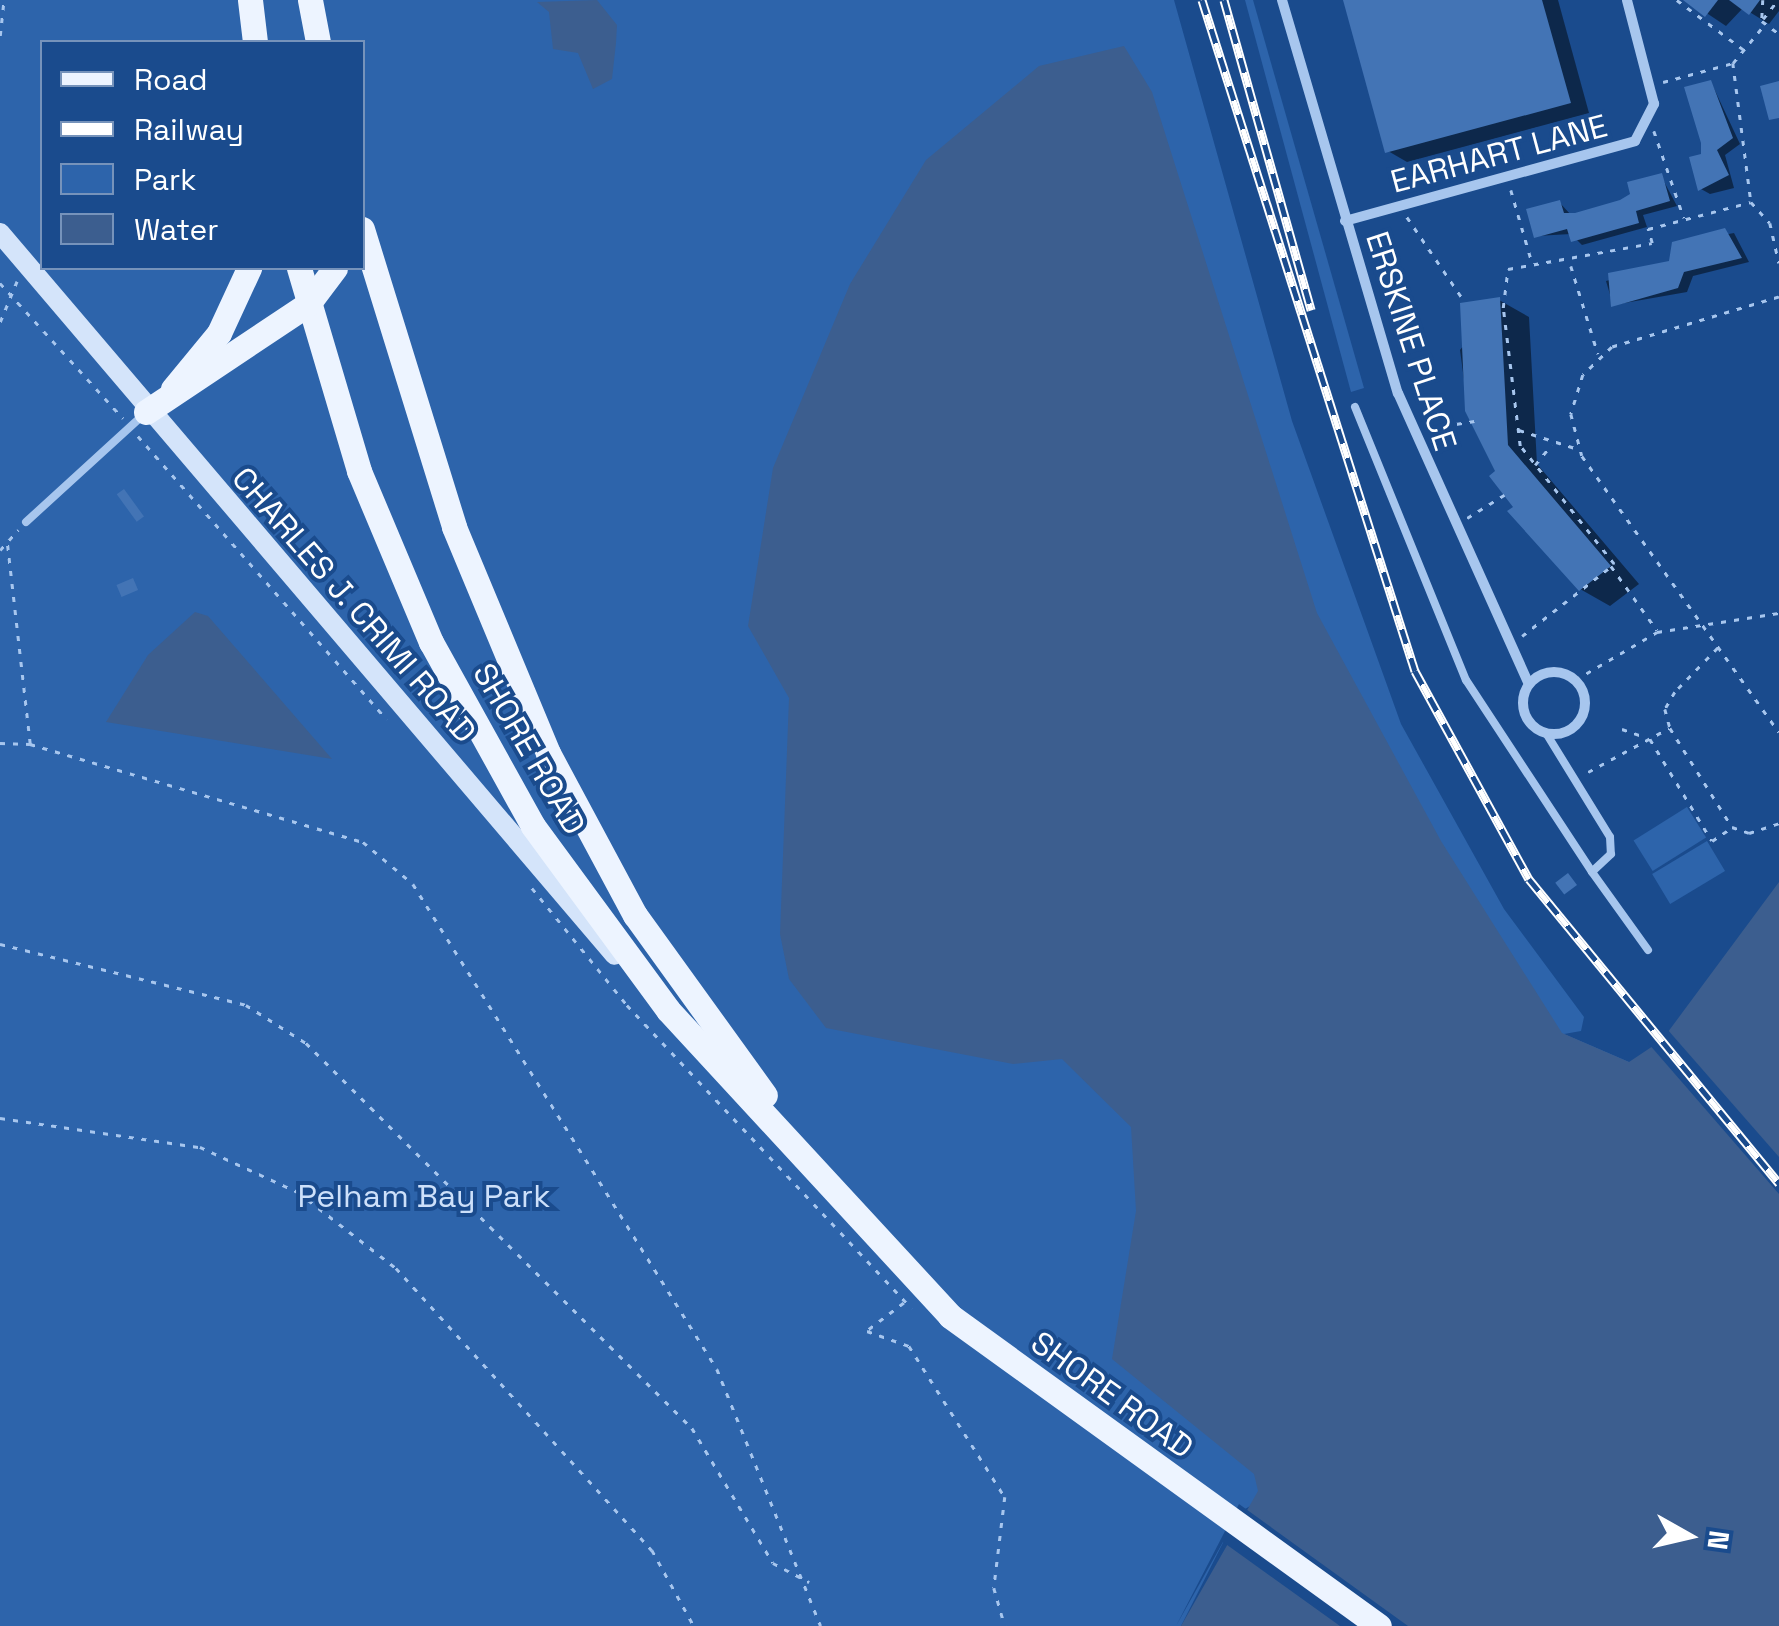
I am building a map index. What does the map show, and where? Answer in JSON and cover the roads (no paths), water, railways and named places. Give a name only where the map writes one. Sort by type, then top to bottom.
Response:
[{"type":"main road","points":[[250,0],[254,40]]},
{"type":"main road","points":[[310,0],[318,40]]},
{"type":"main road","name":"CHARLES J. CRIMI ROAD","points":[[0,234],[146,412],[668,1010]]},
{"type":"main road","name":"SHORE ROAD","points":[[365,239],[454,527],[574,806],[667,966],[833,1187]]},
{"type":"main road","points":[[146,412],[206,351],[248,270]]},
{"type":"main road","name":"SHORE ROAD","points":[[300,270],[360,470],[440,660],[533,826],[668,1010],[950,1316],[1379,1626]]},
{"type":"main road","points":[[146,412],[308,304],[334,270]]},
{"type":"street","name":"ERSKINE PLACE","points":[[1282,0],[1412,431],[1452,528],[1529,684],[1524,711],[1546,733]]},
{"type":"street","name":"EARHART LANE","points":[[1346,221],[1627,145],[1650,124],[1649,86],[1626,0]]},
{"type":"street","points":[[1529,684],[1551,672],[1576,680],[1581,719],[1546,733]]},
{"type":"lane","points":[[1355,406],[1466,680],[1648,950]]},
{"type":"lane","points":[[26,522],[146,412]]},
{"type":"lane","points":[[1546,733],[1612,846],[1592,872]]},
{"type":"water","points":[[597,0],[617,25],[612,79],[593,89],[578,53],[553,49],[549,12],[537,2]]},
{"type":"water","points":[[1124,46],[1152,92],[1317,613],[1441,841],[1562,1033],[1629,1062],[1662,1040],[1779,882],[1779,1626],[1181,1626],[1258,1491],[1254,1474],[1112,1359],[1136,1211],[1131,1127],[1062,1059],[1013,1064],[826,1028],[789,979],[780,934],[789,698],[748,626],[773,468],[850,284],[926,160],[1039,66]]},
{"type":"water","points":[[195,612],[208,616],[332,759],[106,722],[148,655]]},
{"type":"railway","points":[[1202,0],[1415,671],[1529,879],[1779,1183]]},
{"type":"railway","points":[[1224,0],[1311,310]]},
{"type":"park label","name":"Pelham Bay Park","points":[[424,1196]]}]
